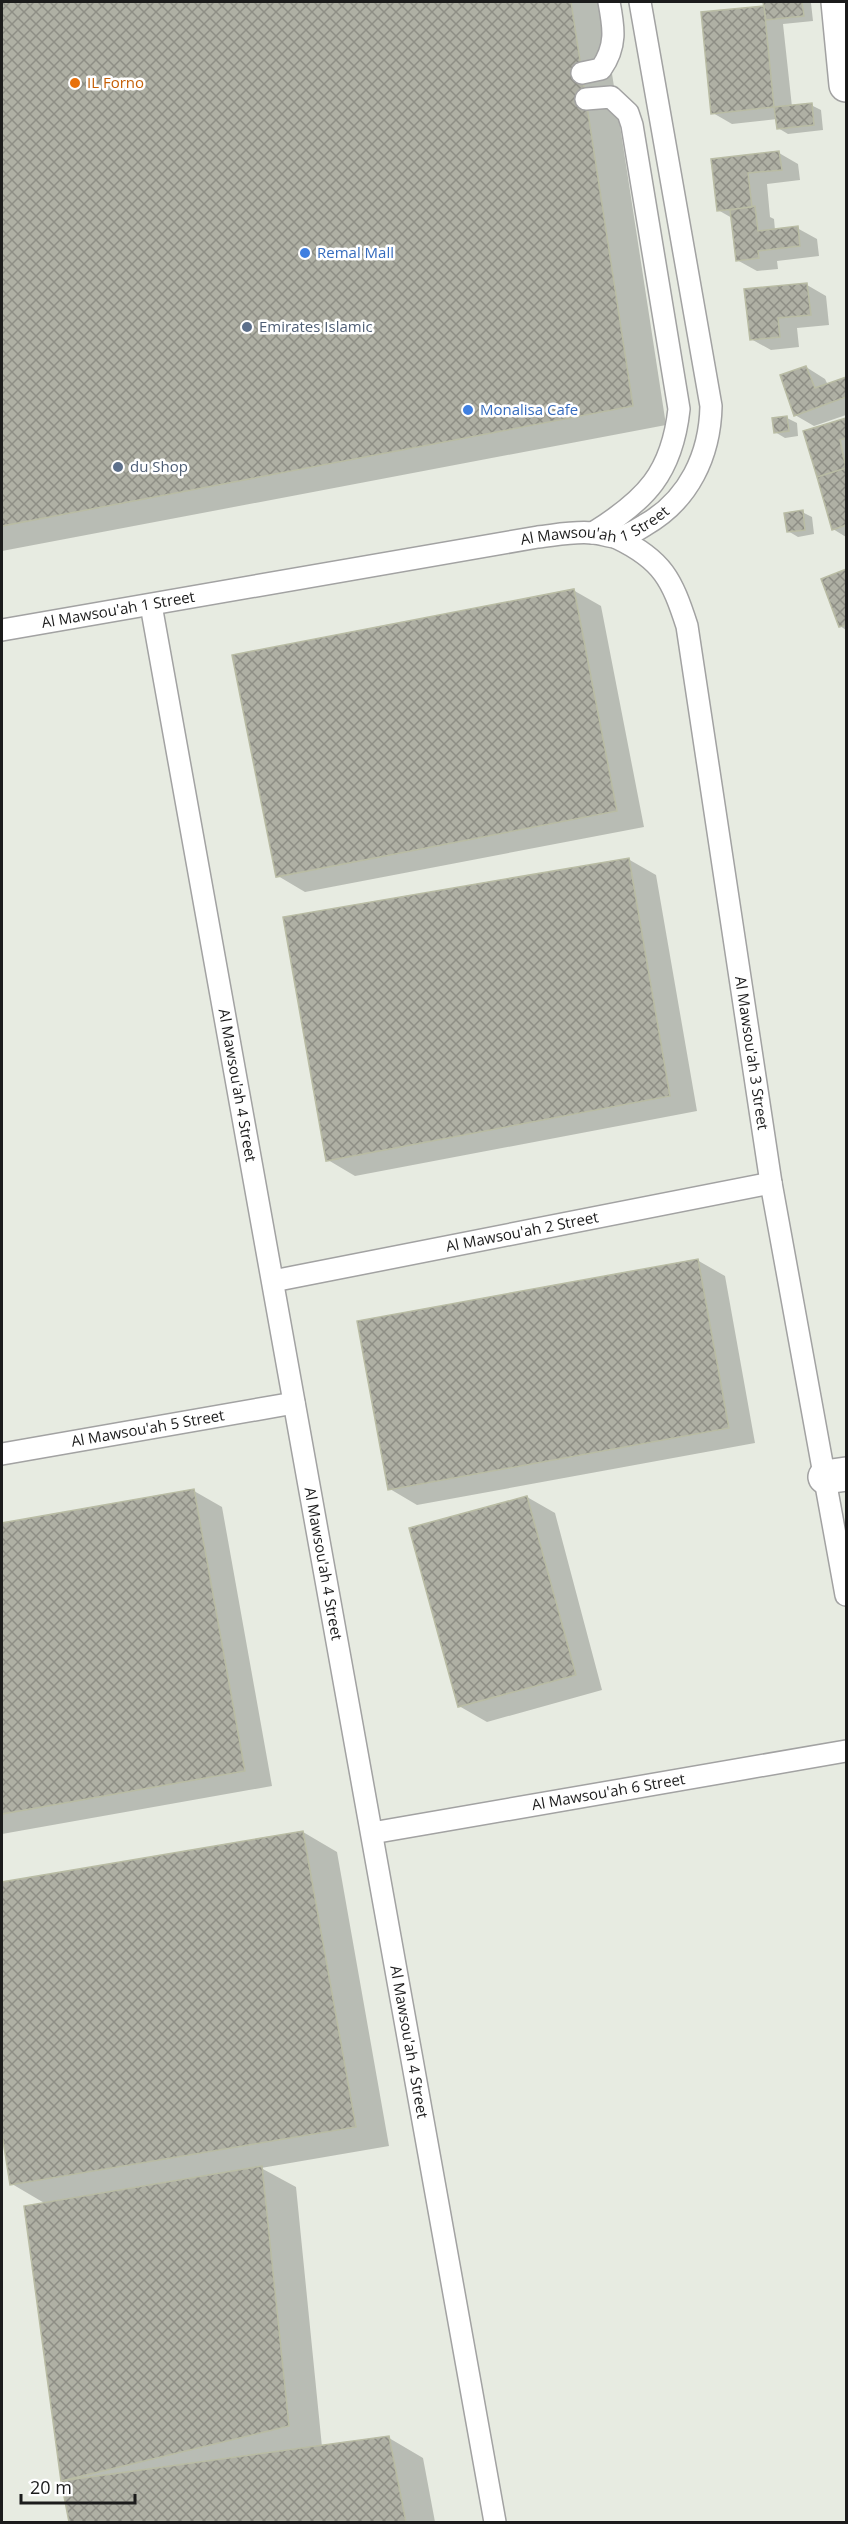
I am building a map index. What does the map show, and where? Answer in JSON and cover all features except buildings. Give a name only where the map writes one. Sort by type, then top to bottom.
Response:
[{"type":"street","points":[[838,2],[846,85]]},
{"type":"lane","points":[[582,73],[601,69],[612,50],[613,25],[609,2]]},
{"type":"lane","name":"Al Mawsou'ah 1 Street","points":[[2,630],[538,537],[593,533],[617,538],[652,521],[681,495],[701,463],[711,425],[710,387],[640,2]]},
{"type":"lane","points":[[586,99],[611,97],[628,113],[632,124],[678,409],[671,454],[661,474],[627,510],[593,533]]},
{"type":"lane","name":"Al Mawsou'ah 3 Street","points":[[617,538],[638,548],[656,563],[671,582],[687,626],[771,1183],[836,1476],[846,1595]]},
{"type":"lane","name":"Al Mawsou'ah 4 Street","points":[[151,604],[495,2523]]},
{"type":"lane","name":"Al Mawsou'ah 2 Street","points":[[273,1281],[771,1183]]},
{"type":"lane","name":"Al Mawsou'ah 5 Street","points":[[2,1454],[294,1403]]},
{"type":"lane","name":"Al Mawsou'ah 6 Street","points":[[372,1833],[846,1751]]},
{"type":"place","name":"IL Forno","points":[[75,83]]},
{"type":"place","name":"Remal Mall","points":[[305,253]]},
{"type":"place","name":"Emirates Islamic","points":[[247,327]]},
{"type":"place","name":"Monalisa Cafe","points":[[468,410]]},
{"type":"place","name":"du Shop","points":[[118,467]]}]
